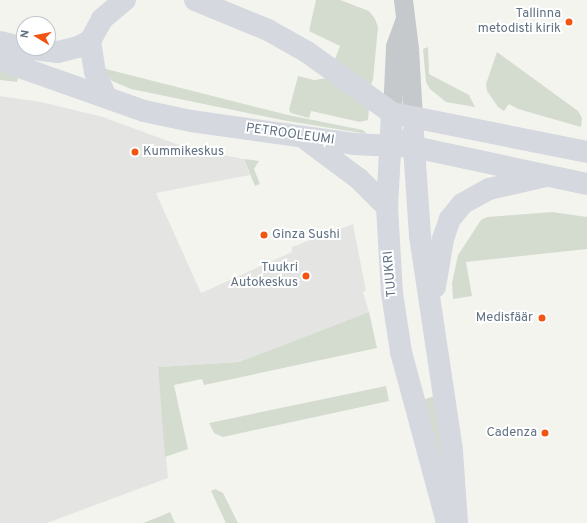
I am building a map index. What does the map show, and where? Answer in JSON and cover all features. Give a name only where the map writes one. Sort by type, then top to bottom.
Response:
[{"type":"street","points":[[106,97],[94,72],[90,41],[105,9],[125,0]]},
{"type":"street","points":[[195,0],[262,27],[307,52],[402,115],[587,152]]},
{"type":"street","name":"TUUKRI","points":[[403,0],[404,19],[409,48],[402,115],[389,147],[387,207],[392,293],[401,352],[447,523]]},
{"type":"street","points":[[56,52],[90,41]]},
{"type":"street","points":[[0,42],[16,46]]},
{"type":"street","name":"PETROOLEUMI","points":[[0,60],[144,111],[191,120],[304,137],[389,147],[414,147],[587,184]]},
{"type":"street","name":"TUUKRI","points":[[402,115],[414,147],[420,236],[452,451],[457,523]]},
{"type":"street","points":[[304,137],[364,183],[387,207]]},
{"type":"street","points":[[432,316],[438,262],[443,239],[450,219],[462,204],[489,189],[549,176]]},
{"type":"shaded area","points":[[316,0],[340,0],[369,11],[375,19],[378,27],[373,80],[370,86],[335,59],[340,46],[309,31]]},
{"type":"shaded area","points":[[428,47],[429,74],[469,95],[475,107],[446,102],[430,89],[426,82],[423,49]]},
{"type":"shaded area","points":[[497,52],[578,111],[582,118],[581,127],[518,109],[509,104],[504,111],[498,107],[487,91],[486,84]]},
{"type":"shaded area","points":[[102,68],[288,115],[363,130],[367,134],[282,120],[131,89],[112,81]]},
{"type":"shaded area","points":[[0,70],[18,78],[17,82],[0,80]]},
{"type":"shaded area","points":[[298,76],[314,80],[328,78],[369,109],[368,120],[360,122],[311,111],[309,118],[291,113],[289,110]]},
{"type":"shaded area","points":[[0,96],[41,102],[103,117],[187,148],[244,159],[250,175],[156,193],[201,293],[292,252],[292,247],[353,224],[366,291],[363,292],[369,312],[239,362],[158,367],[168,478],[47,523],[0,523]]},
{"type":"shaded area","points":[[244,159],[259,161],[254,169],[260,184],[255,186]]},
{"type":"shaded area","points":[[552,212],[587,217],[587,249],[466,262],[472,296],[453,299],[452,283],[458,255],[481,220],[487,217]]},
{"type":"shaded area","points":[[369,312],[377,348],[204,385],[202,379],[174,385],[188,449],[165,457],[158,367],[239,362]]},
{"type":"shaded area","points":[[386,386],[389,401],[223,437],[214,433],[209,423]]},
{"type":"shaded area","points":[[435,396],[444,465],[439,466],[425,399]]},
{"type":"shaded area","points":[[215,489],[223,493],[238,523],[226,523],[211,491]]},
{"type":"shaded area","points":[[170,512],[175,523],[143,523],[161,516]]},
{"type":"place","name":"Tallinna metodisti kirik","points":[[569,22]]},
{"type":"place","name":"Kummikeskus","points":[[135,152]]},
{"type":"place","name":"Ginza Sushi","points":[[264,235]]},
{"type":"place","name":"Tuukri Autokeskus","points":[[306,276]]},
{"type":"place","name":"Medisfäär","points":[[542,318]]},
{"type":"place","name":"Cadenza","points":[[545,433]]}]
